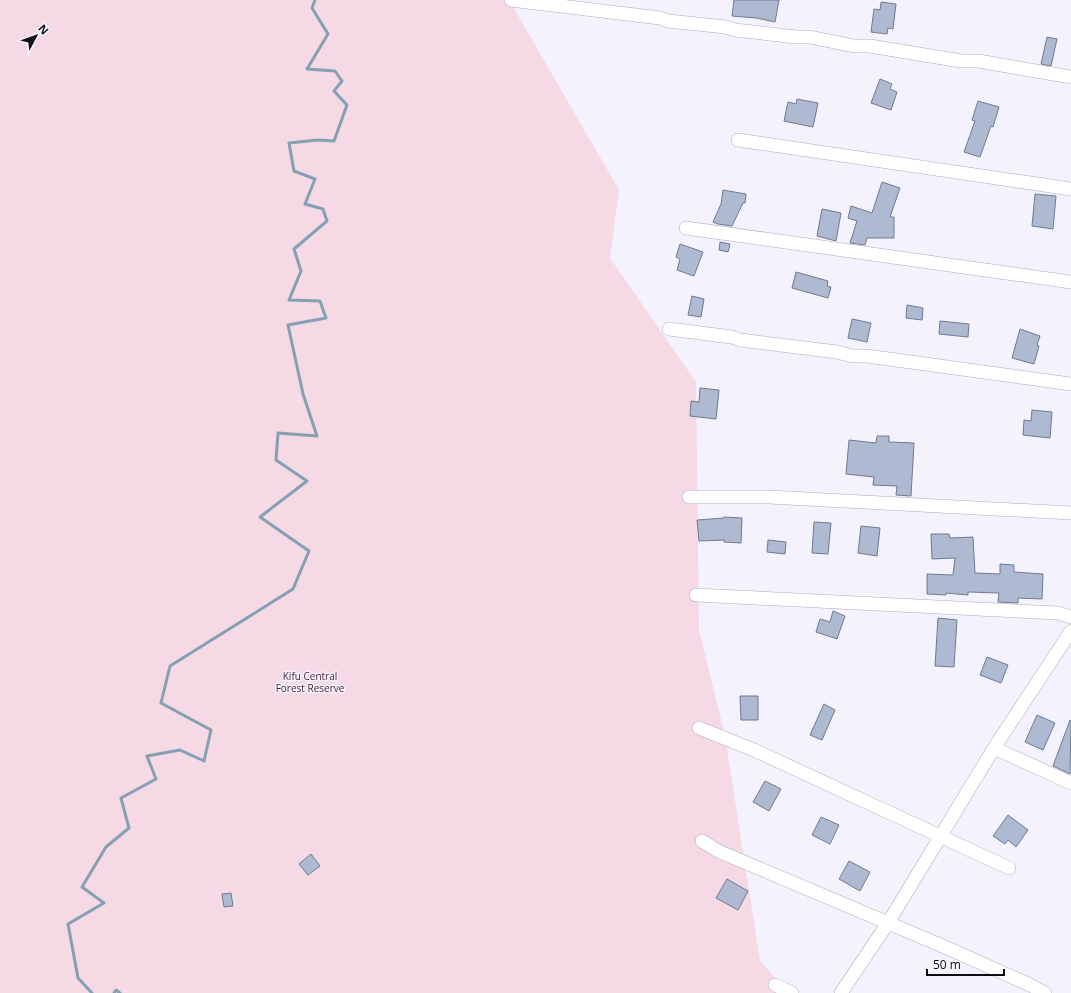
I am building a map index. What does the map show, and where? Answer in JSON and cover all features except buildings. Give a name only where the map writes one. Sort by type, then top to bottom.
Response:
[{"type":"street","points":[[511,0],[660,18],[668,21],[726,26],[735,30],[810,37],[854,46],[870,46],[961,61],[978,61],[1071,77]]},
{"type":"street","points":[[738,140],[1071,189]]},
{"type":"street","points":[[686,228],[1071,282]]},
{"type":"street","points":[[669,329],[732,337],[740,340],[837,352],[852,356],[867,356],[1071,384]]},
{"type":"street","points":[[689,497],[769,497],[1071,513]]},
{"type":"street","points":[[696,595],[1058,613],[1071,617]]},
{"type":"street","points":[[841,993],[888,923],[994,748],[1071,631]]},
{"type":"street","points":[[698,728],[754,750],[1009,868]]},
{"type":"street","points":[[994,748],[1071,783]]},
{"type":"street","points":[[702,841],[718,851],[945,947],[1028,984],[1044,993]]},
{"type":"street","points":[[775,985],[792,993]]},
{"type":"green space","name":"Kifu Central Forest Reserve","points":[[0,0],[509,0],[619,190],[610,258],[696,382],[699,630],[725,736],[760,961],[779,982],[798,993],[0,993]]},
{"type":"waterway","points":[[92,993],[78,978],[68,924],[104,903],[82,887],[106,847],[129,828],[121,798],[156,779],[147,756],[180,750],[204,761],[211,730],[161,703],[170,666],[293,589],[309,551],[260,517],[307,481],[276,460],[278,433],[317,436],[303,394],[288,325],[326,318],[320,301],[289,300],[301,271],[294,249],[327,221],[323,209],[305,204],[315,179],[294,171],[289,143],[318,140],[334,141],[347,105],[334,91],[342,81],[335,71],[307,69],[328,34],[312,8],[315,0]]},
{"type":"waterway","points":[[114,993],[116,990],[120,993]]}]
